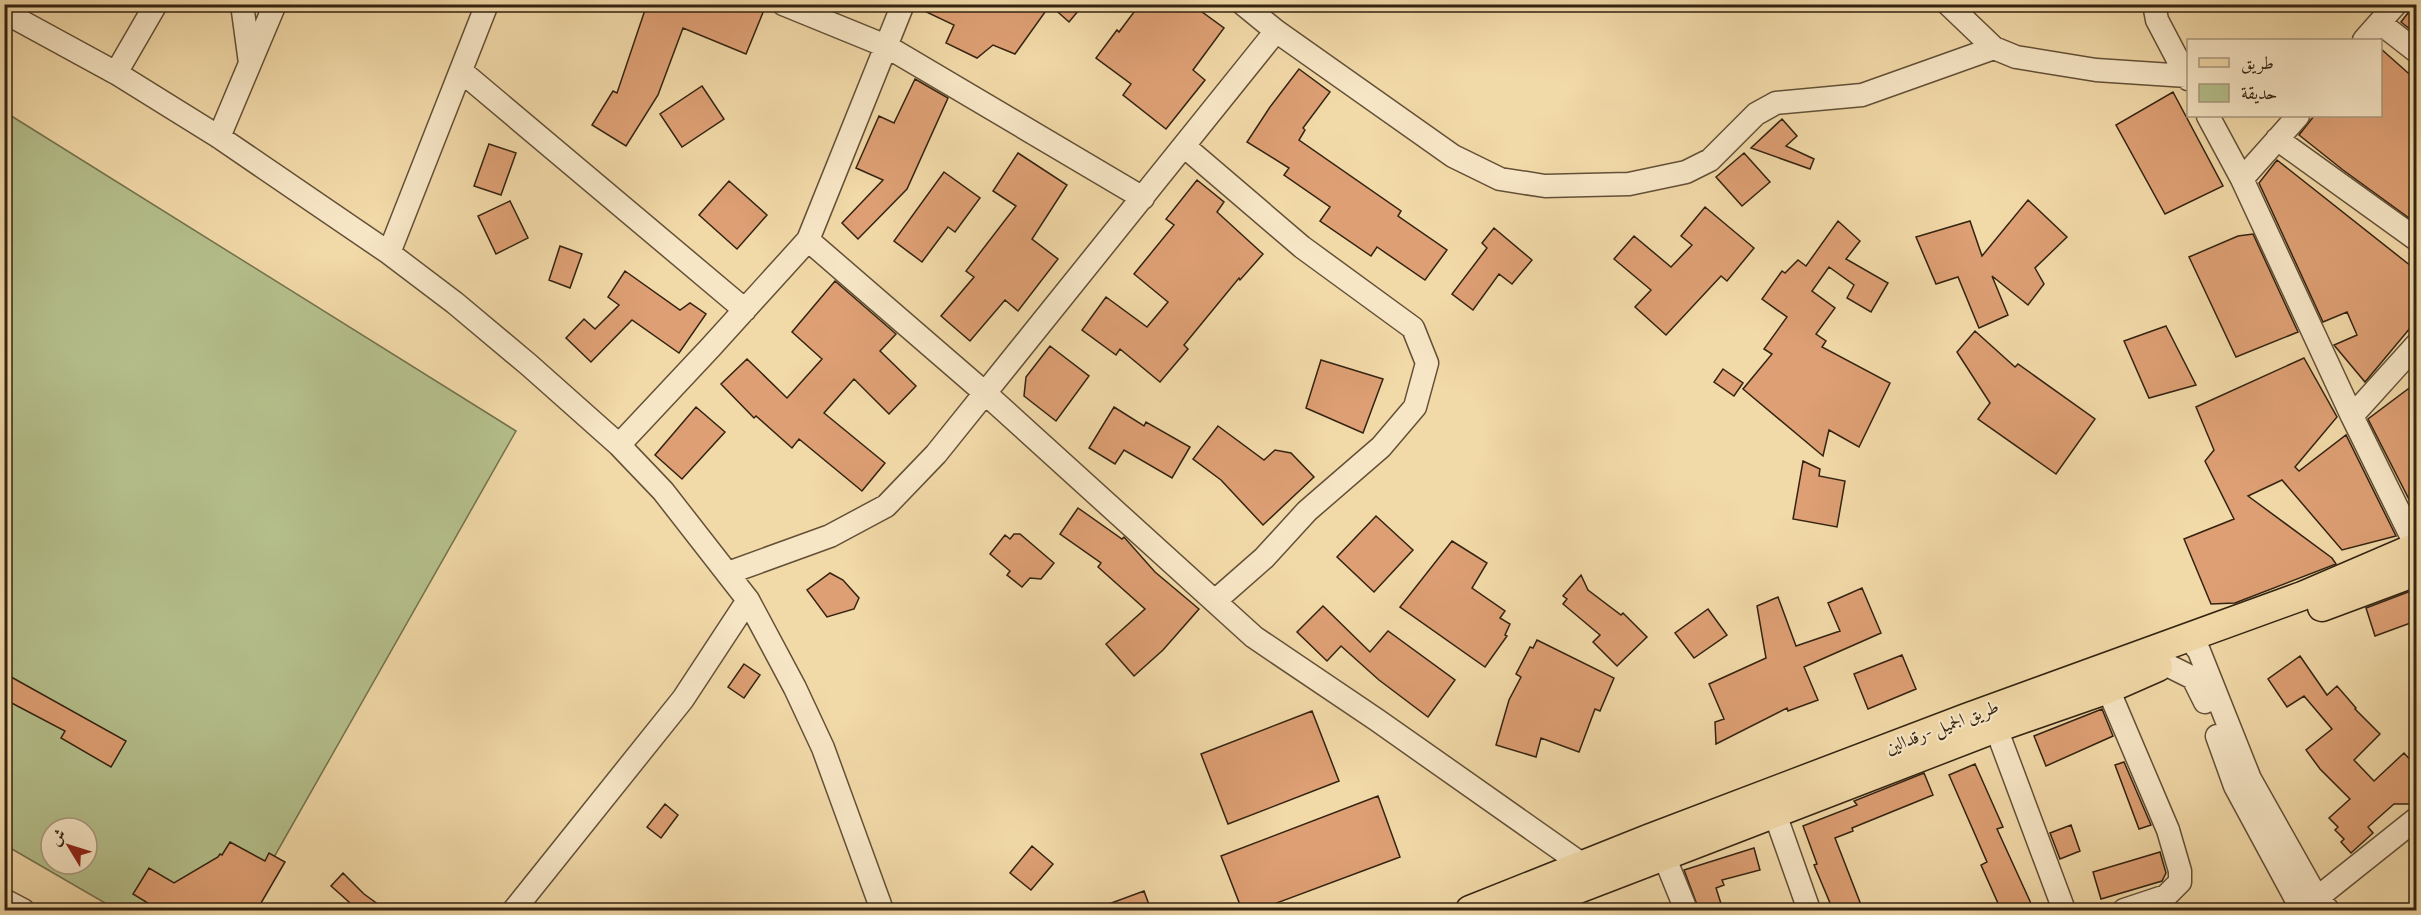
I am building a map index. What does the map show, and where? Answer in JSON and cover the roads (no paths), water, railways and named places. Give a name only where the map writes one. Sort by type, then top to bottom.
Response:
[{"type":"main road","name":"طريق الجميل -رقدالين","points":[[1531,910],[1567,902],[1664,855],[1996,728],[2108,689],[2166,664],[2194,644],[2416,547]]},
{"type":"main road","name":"طريق الجميل -رقدالين","points":[[1470,910],[1966,718],[2416,572]]},
{"type":"street","points":[[116,73],[156,4]]},
{"type":"street","points":[[242,4],[250,63]]},
{"type":"street","points":[[219,137],[275,4]]},
{"type":"street","points":[[389,253],[487,4]]},
{"type":"street","points":[[783,4],[886,46],[1143,198]]},
{"type":"street","points":[[618,445],[808,240],[903,4]]},
{"type":"street","points":[[1243,4],[1276,31],[1453,156],[1500,179],[1545,186],[1629,184],[1686,172],[1710,160],[1756,114],[1776,103],[1862,95],[1994,48]]},
{"type":"street","points":[[1948,4],[1994,48],[2016,57],[2097,70],[2187,78]]},
{"type":"street","points":[[2154,4],[2157,20],[2187,76]]},
{"type":"street","points":[[2365,39],[2396,4]]},
{"type":"street","points":[[4,12],[116,73],[219,137],[389,253],[455,303],[529,365],[618,445],[663,490],[748,600],[795,688],[822,748],[882,910]]},
{"type":"street","points":[[2380,23],[2416,51]]},
{"type":"street","points":[[728,573],[830,536],[886,506],[936,454],[1276,31]]},
{"type":"street","points":[[461,70],[745,310]]},
{"type":"street","points":[[2209,117],[2242,179],[2352,416],[2416,547]]},
{"type":"street","points":[[2242,179],[2297,117]]},
{"type":"street","points":[[2277,139],[2416,239]]},
{"type":"street","points":[[1184,146],[1302,247],[1413,328],[1426,363],[1415,407],[1381,447],[1306,511],[1264,558],[1215,601]]},
{"type":"street","points":[[808,240],[985,393],[1254,637],[1377,720],[1583,865]]},
{"type":"street","points":[[2352,416],[2416,345]]},
{"type":"street","points":[[514,910],[683,699],[748,600]]},
{"type":"street","points":[[2194,644],[2250,779],[2316,906]]},
{"type":"street","points":[[2166,664],[2186,672],[2200,688],[2235,786],[2316,906]]},
{"type":"street","points":[[2108,689],[2168,830],[2180,871],[2180,882],[2166,896],[2124,910]]},
{"type":"street","points":[[1996,728],[2064,910]]},
{"type":"street","points":[[1775,814],[1809,910]]},
{"type":"street","points":[[2316,906],[2416,819]]},
{"type":"street","points":[[1664,855],[1686,910]]},
{"type":"street","points":[[4,900],[22,910]]}]
